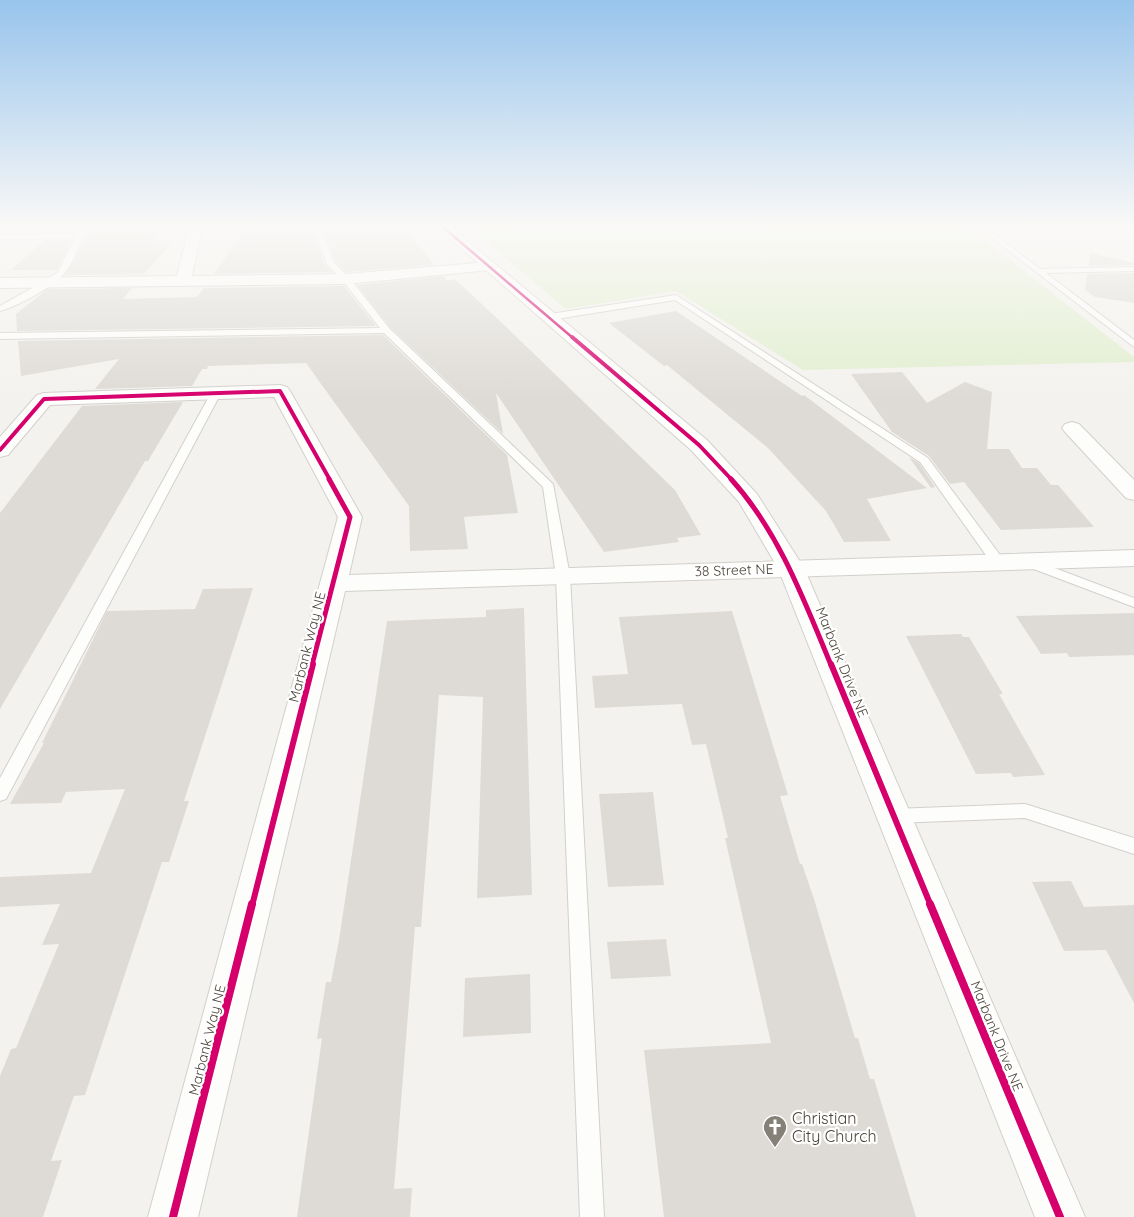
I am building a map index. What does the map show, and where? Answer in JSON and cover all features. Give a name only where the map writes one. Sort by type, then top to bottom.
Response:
[{"type":"street","name":"Marbank Drive NE","points":[[512,285],[700,444],[749,499],[791,568],[1060,1217]]},
{"type":"street","name":"Marbank Way NE","points":[[0,450],[44,398],[280,391],[350,517],[335,583],[173,1217]]},
{"type":"street","points":[[1072,428],[1134,493]]},
{"type":"street","name":"38 Street NE","points":[[335,583],[1134,558]]},
{"type":"lane","points":[[0,309],[45,285]]},
{"type":"lane","points":[[351,285],[386,330],[549,486],[563,576],[592,1217]]},
{"type":"lane","points":[[1056,285],[1134,344]]},
{"type":"lane","points":[[550,317],[676,298],[924,460],[998,562]]},
{"type":"lane","points":[[0,336],[386,330]]},
{"type":"lane","points":[[0,794],[216,393]]},
{"type":"lane","points":[[1025,561],[1134,603]]},
{"type":"lane","points":[[894,816],[1026,811],[1134,846]]},
{"type":"green space","points":[[537,285],[1042,285],[1134,357],[1134,362],[803,370],[676,291],[566,309]]},
{"type":"building","points":[[357,285],[461,285],[675,490],[701,535],[677,538],[679,542],[604,552],[496,393],[503,434],[390,327]]},
{"type":"building","points":[[1086,285],[1134,285],[1134,303],[1095,297],[1085,290]]},
{"type":"building","points":[[344,286],[376,326],[17,331],[16,314],[48,289],[132,288],[123,299],[197,297],[204,288]]},
{"type":"building","points":[[676,311],[802,396],[804,395],[927,488],[867,499],[891,541],[844,542],[826,511],[768,448],[667,365],[664,366],[609,323]]},
{"type":"building","points":[[383,335],[507,455],[518,513],[464,517],[468,549],[410,551],[409,506],[306,363],[208,366],[207,369],[202,369],[192,386],[95,389],[119,359],[21,376],[18,341]]},
{"type":"building","points":[[902,372],[927,403],[965,382],[992,392],[987,449],[1009,449],[1022,468],[1037,468],[1051,485],[1058,485],[1094,527],[1001,530],[964,482],[950,484],[929,456],[892,432],[851,374]]},
{"type":"building","points":[[183,402],[148,461],[145,461],[0,709],[0,513],[82,406]]},
{"type":"building","points":[[909,457],[919,463],[935,487],[931,488]]},
{"type":"building","points":[[253,588],[184,801],[189,801],[169,862],[162,862],[85,1095],[74,1096],[51,1161],[62,1160],[43,1217],[0,1217],[0,1076],[11,1049],[16,1048],[59,944],[42,945],[60,904],[0,907],[0,877],[91,873],[125,789],[66,792],[61,803],[10,804],[44,743],[42,743],[107,611],[195,609],[203,589]]},
{"type":"building","points":[[524,608],[532,895],[477,898],[483,697],[439,695],[421,927],[415,927],[394,1189],[412,1188],[410,1217],[297,1217],[322,1038],[317,1039],[326,982],[331,982],[339,940],[387,621],[486,617],[486,610]]},
{"type":"building","points":[[732,611],[788,795],[780,796],[800,864],[802,864],[814,899],[855,1038],[858,1038],[870,1079],[874,1079],[916,1217],[664,1217],[644,1050],[771,1043],[725,838],[728,838],[706,744],[692,745],[682,704],[595,708],[592,676],[628,674],[619,617]]},
{"type":"building","points":[[1134,613],[1134,655],[1069,657],[1067,653],[1041,654],[1016,616]]},
{"type":"building","points":[[961,634],[963,637],[969,637],[1003,694],[999,694],[1045,775],[1013,777],[1011,773],[976,774],[906,636]]},
{"type":"building","points":[[653,792],[664,885],[608,887],[599,794]]},
{"type":"building","points":[[1071,881],[1084,907],[1134,905],[1134,1003],[1106,950],[1064,951],[1032,882]]},
{"type":"building","points":[[666,939],[671,976],[611,979],[607,942]]},
{"type":"building","points":[[530,974],[531,1033],[463,1037],[465,978]]},
{"type":"cycle path","points":[[511,285],[699,445],[749,499],[791,568],[1060,1217]]},
{"type":"cycle path","points":[[0,450],[44,399],[280,391],[350,517],[173,1217]]},
{"type":"place","name":"Christian City Church","points":[[775,1148]]}]
